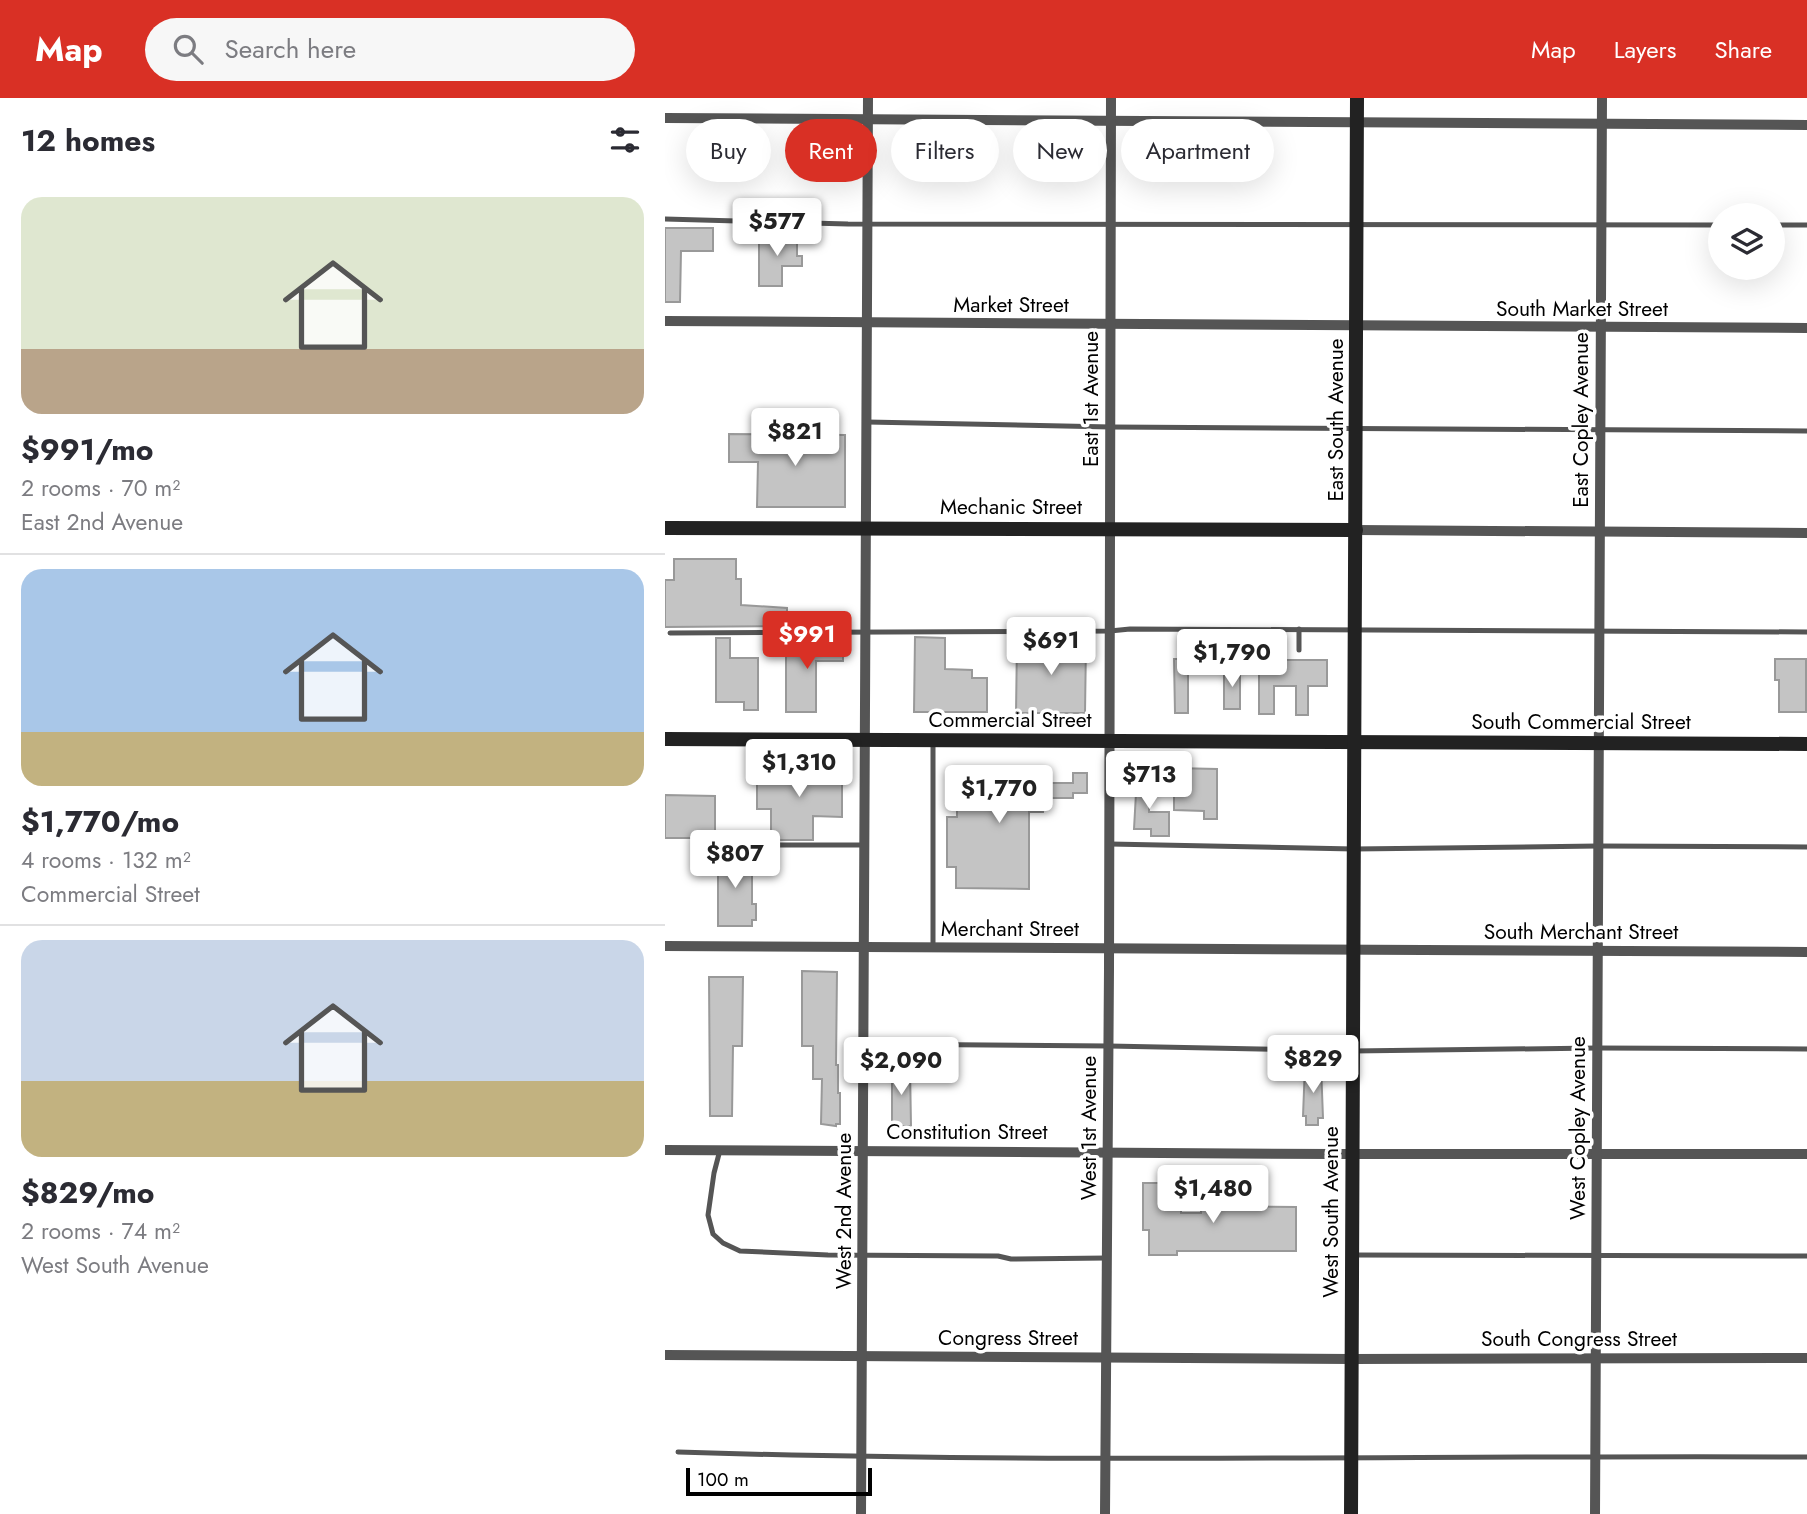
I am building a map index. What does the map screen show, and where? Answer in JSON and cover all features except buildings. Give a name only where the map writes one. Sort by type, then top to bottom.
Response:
[{"type":"main road","name":"East South Avenue","points":[[1355,742],[1357,98]]},
{"type":"main road","name":"Mechanic Street","points":[[665,528],[1356,530]]},
{"type":"main road","name":"Commercial Street","points":[[665,739],[1355,742]]},
{"type":"main road","name":"South Commercial Street","points":[[1355,742],[1807,744]]},
{"type":"main road","name":"West South Avenue","points":[[1351,1514],[1355,742]]},
{"type":"street","name":"West 2nd Avenue","points":[[868,98],[868,119]]},
{"type":"street","name":"East 1st Avenue","points":[[1110,741],[1111,98]]},
{"type":"street","name":"East Copley Avenue","points":[[1599,743],[1602,98]]},
{"type":"street","points":[[665,118],[868,119]]},
{"type":"street","points":[[877,119],[1807,125]]},
{"type":"street","name":"West 2nd Avenue","points":[[861,1514],[868,182]]},
{"type":"street","name":"Market Street","points":[[665,321],[1357,327]]},
{"type":"street","name":"South Market Street","points":[[1357,327],[1807,328]]},
{"type":"street","points":[[1356,530],[1807,533]]},
{"type":"street","name":"West 1st Avenue","points":[[1105,1514],[1110,741]]},
{"type":"street","name":"West Copley Avenue","points":[[1595,1514],[1599,743]]},
{"type":"street","name":"Merchant Street","points":[[665,946],[1354,950]]},
{"type":"street","name":"South Merchant Street","points":[[1354,950],[1807,952]]},
{"type":"street","name":"Constitution Street","points":[[665,1150],[1807,1154]]},
{"type":"street","name":"Congress Street","points":[[665,1355],[1351,1359]]},
{"type":"street","name":"South Congress Street","points":[[1351,1359],[1807,1359]]},
{"type":"lane","points":[[665,219],[868,223],[1708,225]]},
{"type":"lane","points":[[1785,225],[1807,225]]},
{"type":"lane","points":[[867,422],[1111,427],[1807,430]]},
{"type":"lane","points":[[670,633],[1130,629],[1807,632]]},
{"type":"lane","points":[[1299,629],[1299,650]]},
{"type":"lane","points":[[933,741],[933,948]]},
{"type":"lane","points":[[1110,844],[1354,849],[1807,847]]},
{"type":"lane","points":[[745,845],[866,845]]},
{"type":"lane","points":[[865,1044],[1353,1051],[1807,1049]]},
{"type":"lane","points":[[720,1150],[708,1215],[713,1234],[723,1243],[740,1251],[828,1255],[998,1255],[1011,1259],[1107,1258]]},
{"type":"lane","points":[[1352,1255],[1807,1256]]},
{"type":"lane","points":[[678,1452],[862,1458],[1807,1457]]}]
